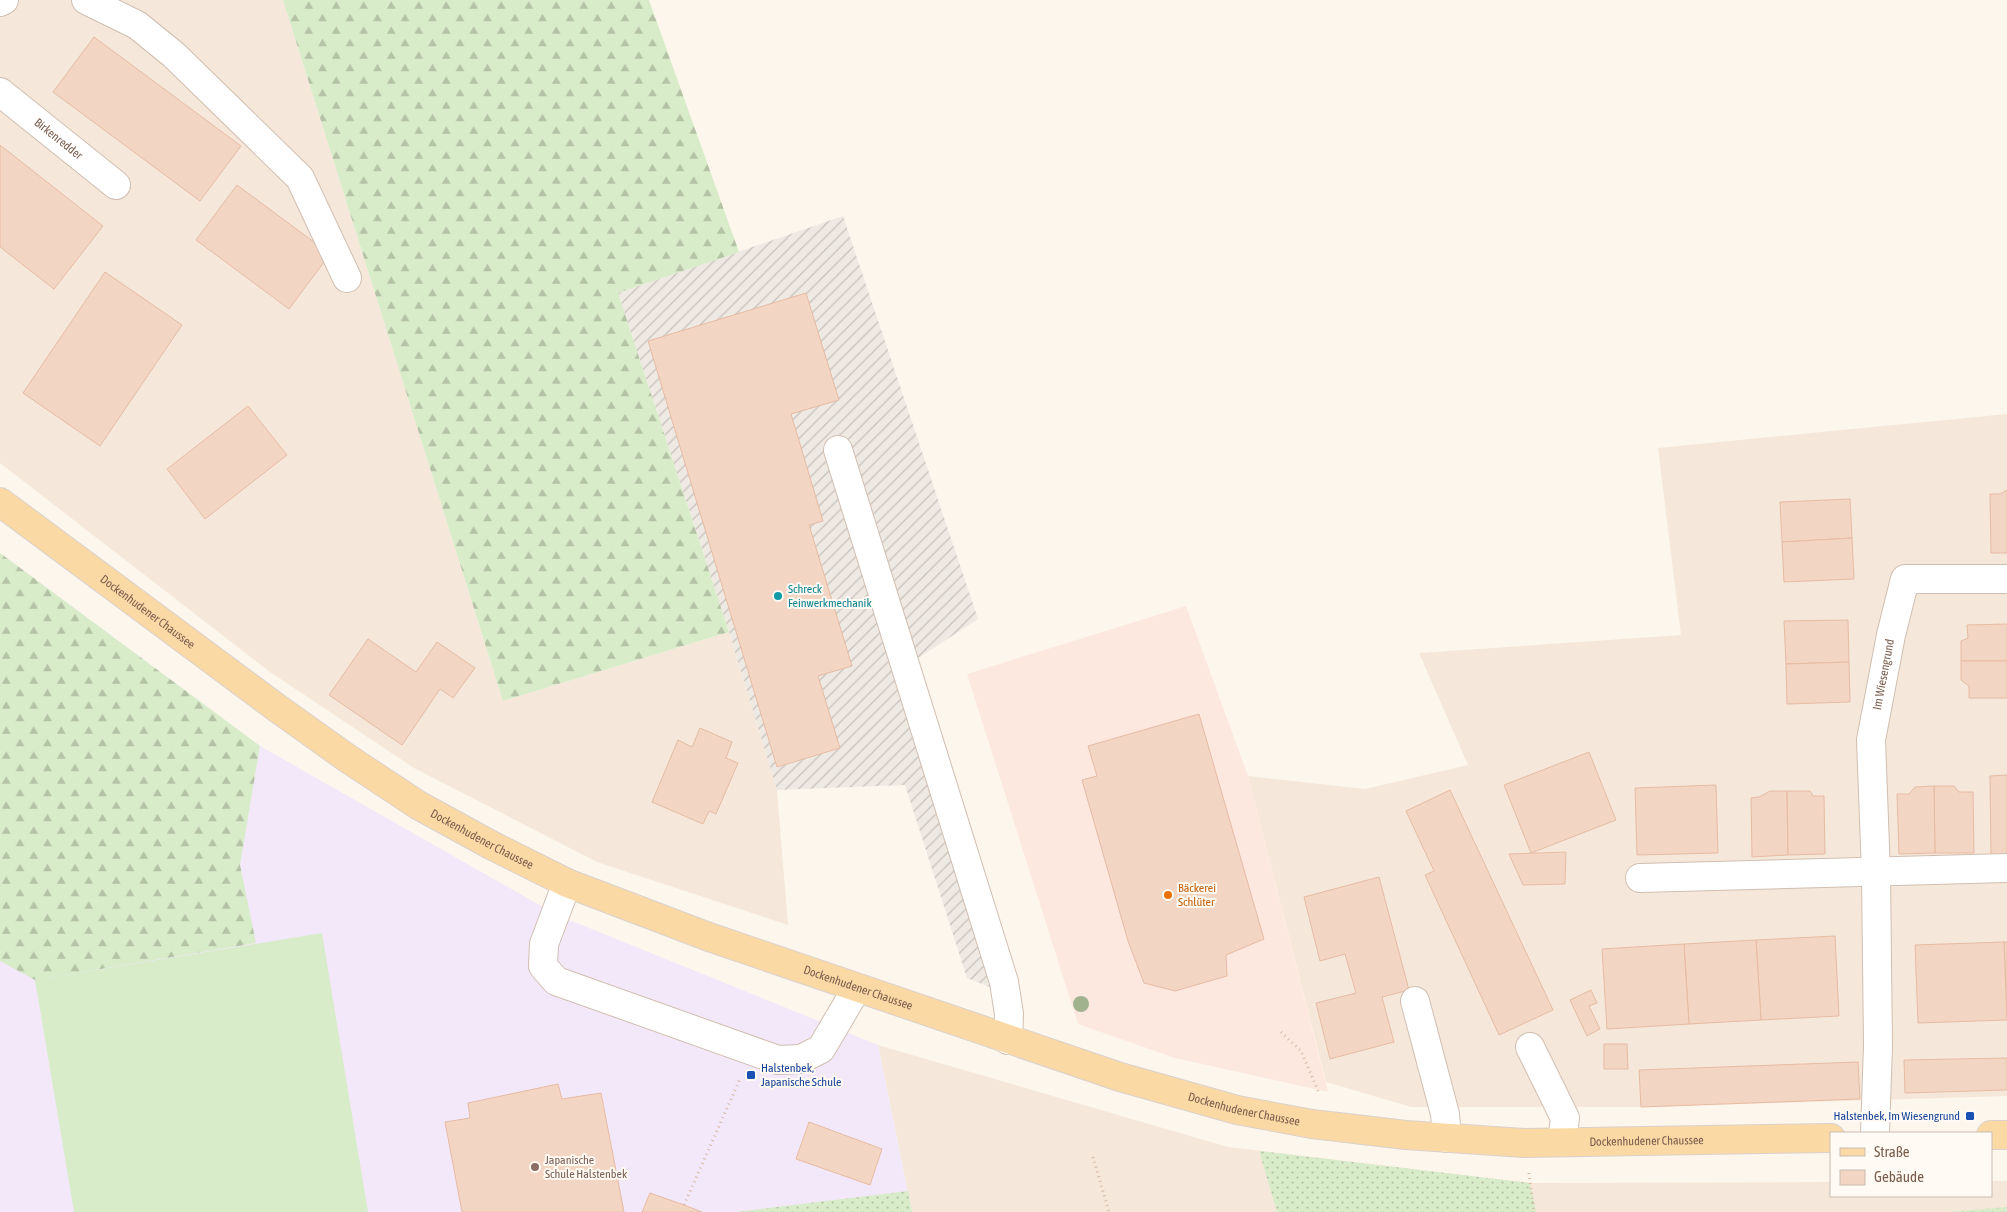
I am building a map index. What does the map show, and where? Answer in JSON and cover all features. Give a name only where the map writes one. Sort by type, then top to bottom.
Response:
[{"type":"main road","name":"Dockenhudener Chaussee","points":[[0,502],[347,758],[418,805],[491,845],[567,883],[700,934],[1120,1077],[1237,1110],[1312,1124],[1406,1135],[1524,1143],[1830,1138]]},
{"type":"main road","points":[[1992,1135],[2007,1135]]},
{"type":"street","points":[[0,2],[4,0]]},
{"type":"street","points":[[86,0],[137,25],[174,55],[300,178],[347,278]]},
{"type":"street","name":"Birkenredder","points":[[0,92],[116,185]]},
{"type":"street","points":[[838,450],[1004,982],[1009,1014],[1008,1040]]},
{"type":"street","name":"Im Wiesengrund","points":[[1875,1132],[1878,1046],[1876,873],[1871,740],[1891,635],[1905,579],[2007,579]]},
{"type":"street","points":[[1640,878],[2007,868]]},
{"type":"street","points":[[567,883],[544,944],[543,966],[556,981],[778,1060],[801,1060],[821,1048],[857,988]]},
{"type":"street","points":[[1416,1001],[1445,1114],[1447,1138]]},
{"type":"street","points":[[1530,1047],[1564,1118],[1562,1142]]},
{"type":"path","points":[[1280,1032],[1301,1051],[1320,1096]]},
{"type":"path","points":[[684,1206],[752,1051]]},
{"type":"path","points":[[1524,1143],[1534,1212]]},
{"type":"path","points":[[1093,1157],[1109,1212]]},
{"type":"shaded area","points":[[0,0],[283,0],[503,701],[729,632],[777,790],[788,925],[597,862],[414,768],[270,672],[0,463]]},
{"type":"shaded area","points":[[843,216],[978,619],[906,666],[1019,999],[967,978],[905,785],[777,790],[729,632],[618,293]]},
{"type":"shaded area","points":[[2007,414],[2007,1096],[1641,1107],[1411,1107],[1326,1082],[1248,776],[1365,789],[1468,765],[1419,653],[1681,635],[1658,448]]},
{"type":"shaded area","points":[[0,553],[260,746],[557,915],[878,1045],[912,1212],[0,1212]]},
{"type":"shaded area","points":[[1186,606],[1248,776],[1328,1092],[1175,1058],[1078,1024],[967,674]]},
{"type":"shaded area","points":[[878,1045],[1228,1147],[1531,1183],[1830,1182],[1830,1197],[1992,1197],[1992,1181],[2007,1181],[2007,1212],[912,1212]]},
{"type":"green space","points":[[283,0],[649,0],[739,252],[618,293],[729,632],[503,701]]},
{"type":"green space","points":[[0,553],[260,746],[240,865],[256,943],[35,980],[0,961]]},
{"type":"green space","points":[[322,933],[368,1212],[74,1212],[35,980]]},
{"type":"green space","points":[[1259,1151],[1530,1183],[1536,1212],[1277,1212]]},
{"type":"green space","points":[[908,1191],[912,1212],[735,1212]]},
{"type":"green space","points":[[2007,1207],[2007,1212],[1949,1212]]},
{"type":"building","points":[[94,37],[241,146],[200,201],[53,92]]},
{"type":"building","points":[[0,145],[103,226],[54,289],[0,247]]},
{"type":"building","points":[[237,185],[330,254],[289,309],[196,240]]},
{"type":"building","points":[[105,272],[182,325],[100,446],[23,393]]},
{"type":"building","name":"Schreck Feinwerkmechanik","points":[[806,293],[839,400],[791,414],[823,521],[809,525],[852,666],[818,676],[840,748],[777,767],[648,341]]},
{"type":"building","points":[[248,406],[287,455],[205,519],[167,469]]},
{"type":"building","points":[[2007,490],[2007,553],[1991,553],[1990,494],[2000,494]]},
{"type":"building","points":[[1850,499],[1852,538],[1782,542],[1780,502]]},
{"type":"building","points":[[1852,538],[1854,579],[1784,582],[1782,542]]},
{"type":"building","points":[[1848,620],[1849,662],[1786,664],[1784,621]]},
{"type":"building","points":[[2007,624],[2007,661],[1961,661],[1961,641],[1968,638],[1967,625]]},
{"type":"building","points":[[368,639],[416,672],[437,642],[475,668],[453,698],[440,689],[402,745],[329,695]]},
{"type":"building","points":[[1961,661],[2007,661],[2007,698],[1969,698],[1969,686],[1961,680]]},
{"type":"building","points":[[1849,662],[1850,702],[1787,704],[1786,664]]},
{"type":"building","points":[[1199,714],[1264,939],[1226,955],[1227,976],[1175,991],[1144,983],[1128,941],[1082,780],[1097,776],[1088,746]]},
{"type":"building","points":[[700,728],[732,742],[726,758],[738,763],[716,814],[709,811],[703,824],[652,802],[678,740],[692,747]]},
{"type":"building","points":[[1589,752],[1616,820],[1531,853],[1504,785]]},
{"type":"building","points":[[2007,775],[2007,855],[1991,856],[1990,776]]},
{"type":"building","points":[[1716,785],[1718,853],[1637,855],[1635,788]]},
{"type":"building","points":[[1934,786],[1954,786],[1959,792],[1973,792],[1974,853],[1935,853]]},
{"type":"building","points":[[1934,786],[1935,853],[1899,854],[1897,794],[1909,794],[1915,787]]},
{"type":"building","points":[[1450,790],[1553,1010],[1499,1035],[1425,875],[1434,871],[1406,811]]},
{"type":"building","points":[[1770,791],[1787,791],[1788,855],[1752,857],[1751,798],[1759,797]]},
{"type":"building","points":[[1787,791],[1810,791],[1813,796],[1824,796],[1825,854],[1788,855]]},
{"type":"building","points":[[1566,852],[1565,884],[1523,885],[1509,854]]},
{"type":"building","points":[[1379,877],[1409,990],[1382,997],[1394,1042],[1330,1059],[1316,1003],[1356,993],[1345,954],[1320,961],[1304,897]]},
{"type":"building","points":[[1835,936],[1839,1016],[1761,1020],[1756,940]]},
{"type":"building","points":[[1756,940],[1761,1020],[1689,1024],[1684,944]]},
{"type":"building","points":[[2004,942],[2007,942],[2007,1020]]},
{"type":"building","points":[[2004,942],[2007,1020],[1918,1023],[1915,945]]},
{"type":"building","points":[[1684,944],[1689,1024],[1607,1029],[1602,949]]},
{"type":"building","points":[[1591,990],[1597,1003],[1589,1006],[1600,1029],[1587,1036],[1570,1000]]},
{"type":"building","points":[[1604,1044],[1627,1044],[1628,1069],[1604,1069]]},
{"type":"building","points":[[2007,1058],[2007,1090],[1905,1093],[1904,1060]]},
{"type":"building","points":[[1858,1062],[1860,1099],[1641,1107],[1639,1070]]},
{"type":"building","name":"Japanische Schule Halstenbek","points":[[558,1084],[562,1099],[601,1093],[624,1212],[462,1212],[445,1122],[470,1118],[468,1103]]},
{"type":"building","points":[[809,1122],[882,1149],[870,1185],[796,1159]]},
{"type":"building","name":"Japanische Schule Halstenbek","points":[[650,1193],[684,1205],[702,1212],[642,1212]]},
{"type":"place","name":"Schreck Feinwerkmechanik","points":[[778,596]]},
{"type":"place","name":"Bäckerei Schlüter","points":[[1168,895]]},
{"type":"place","name":"Halstenbek, Japanische Schule","points":[[751,1075]]},
{"type":"place","name":"Halstenbek, Im Wiesengrund","points":[[1970,1116]]},
{"type":"place","name":"Japanische Schule Halstenbek","points":[[535,1167]]}]
